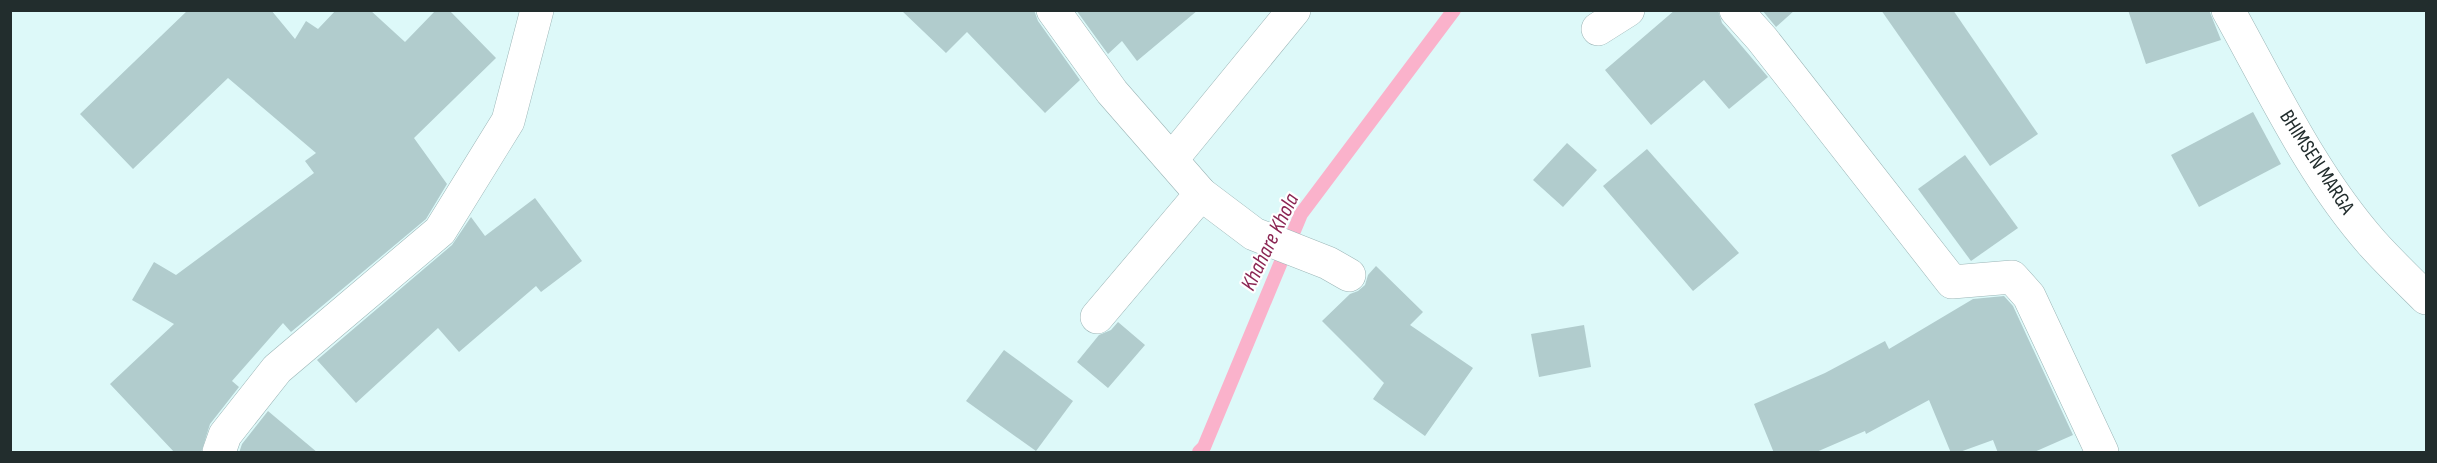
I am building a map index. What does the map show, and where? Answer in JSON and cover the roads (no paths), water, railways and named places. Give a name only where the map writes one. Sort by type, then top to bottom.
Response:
[{"type":"street","points":[[219,453],[225,435],[277,369],[440,231],[508,121],[537,10]]},
{"type":"street","points":[[1053,10],[1112,92],[1201,194],[1254,234],[1338,269]]},
{"type":"street","points":[[1172,159],[1294,10]]},
{"type":"street","points":[[1598,29],[1628,10]]},
{"type":"street","points":[[1736,10],[1762,39],[1952,282],[2012,277],[2029,296],[2102,453]]},
{"type":"street","name":"BHIMSEN MARGA","points":[[2228,10],[2328,185],[2372,242],[2427,298]]},
{"type":"street","points":[[1097,317],[1201,194]]},
{"type":"waterway","name":"Khahare Khola","points":[[1199,452],[1204,447],[1301,214],[1454,10]]}]
